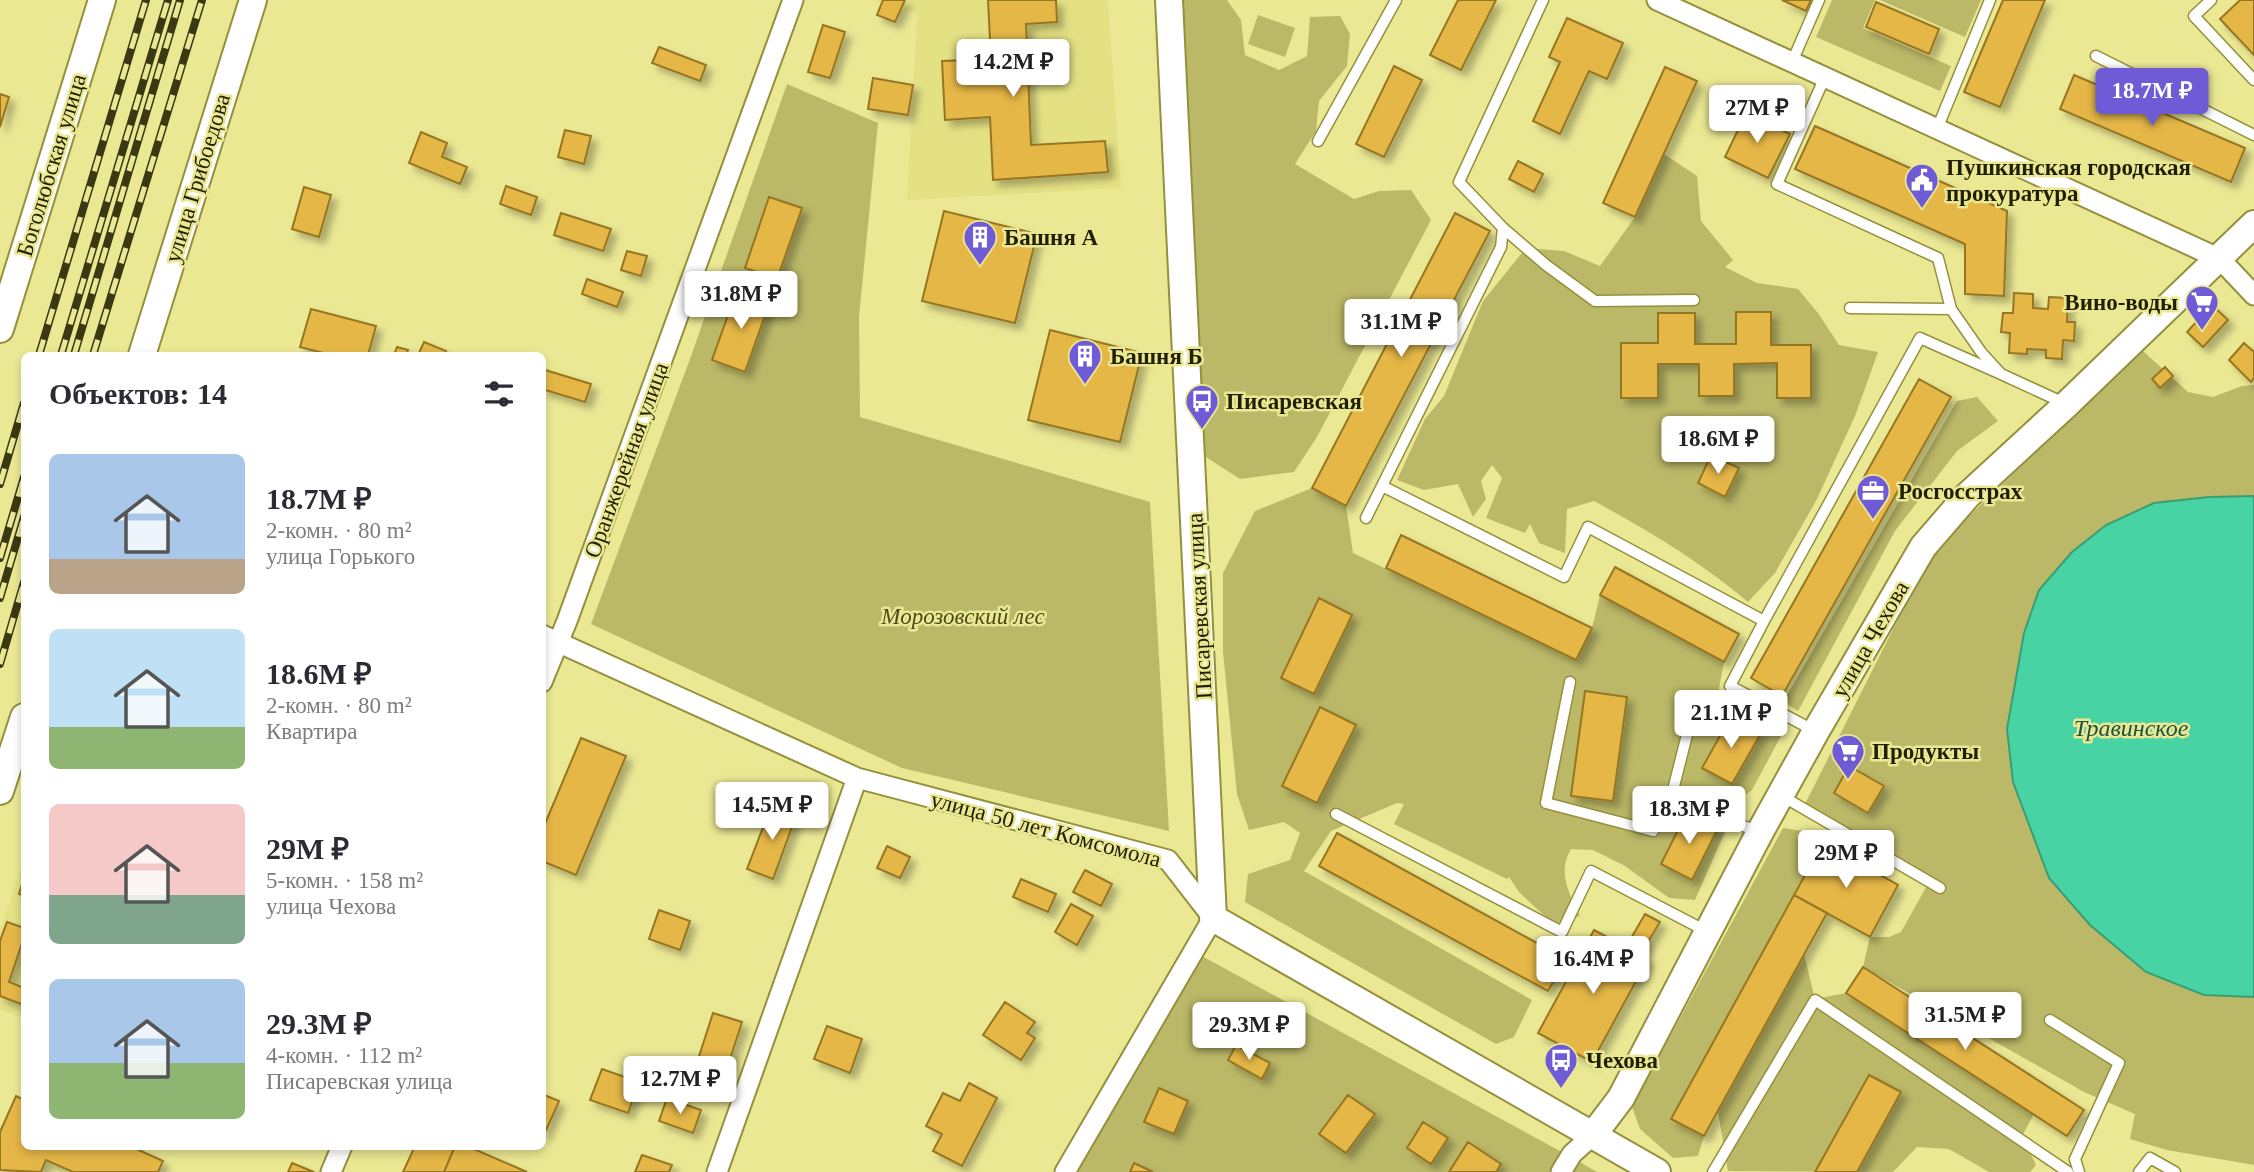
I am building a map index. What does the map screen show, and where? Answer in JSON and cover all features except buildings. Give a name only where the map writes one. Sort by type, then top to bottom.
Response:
[{"type":"street","name":"Боголюбская улица","points":[[0,329],[102,0]]},
{"type":"street","name":"улица Грибоедова","points":[[143,352],[253,0]]},
{"type":"street","name":"Оранжерейная улица","points":[[546,662],[551,638],[793,0]]},
{"type":"street","name":"Писаревская улица","points":[[1170,0],[1213,918]]},
{"type":"street","points":[[1657,0],[2220,259],[2254,295]]},
{"type":"street","name":"улица Чехова","points":[[1593,1135],[1621,1098],[1760,832],[1923,547],[1967,496],[2254,224]]},
{"type":"street","name":"улица 50 лет Комсомола","points":[[551,638],[857,778],[1168,860],[1213,918],[1657,1172]]},
{"type":"street","points":[[0,791],[21,726]]},
{"type":"street","points":[[717,1172],[857,778]]},
{"type":"street","points":[[1065,1172],[1213,918]]},
{"type":"street","points":[[1560,1172],[1572,1154],[1593,1135]]},
{"type":"street","points":[[331,1172],[340,1150]]},
{"type":"lane","points":[[1318,141],[1396,0]]},
{"type":"lane","points":[[1543,0],[1460,182],[1503,228],[1595,302],[1694,300]]},
{"type":"lane","points":[[1792,62],[1819,0]]},
{"type":"lane","points":[[1937,129],[1990,0]]},
{"type":"lane","points":[[2211,0],[2194,16],[2254,80]]},
{"type":"lane","points":[[2096,56],[2254,135]]},
{"type":"lane","points":[[1825,77],[1777,184],[1938,258],[1951,309],[1980,352],[2001,374]]},
{"type":"lane","points":[[1366,518],[1500,247],[1503,228]]},
{"type":"lane","points":[[1850,308],[1951,309]]},
{"type":"lane","points":[[1816,731],[1730,686],[1763,621],[1920,338],[2067,404]]},
{"type":"lane","points":[[1382,486],[1564,577],[1588,527],[1763,621]]},
{"type":"lane","points":[[1570,682],[1546,803],[1653,831],[1671,798],[1693,711]]},
{"type":"lane","points":[[1781,796],[1941,888]]},
{"type":"lane","points":[[1671,798],[1760,832]]},
{"type":"lane","points":[[1336,814],[1562,932],[1591,871],[1708,932]]},
{"type":"lane","points":[[1713,1172],[1815,1000],[2068,1172]]},
{"type":"lane","points":[[2050,1020],[2119,1063],[2075,1159],[2079,1172]]},
{"type":"lane","points":[[2139,1172],[2150,1158],[2175,1172]]},
{"type":"shaded area","points":[[871,0],[1108,0],[1121,188],[907,200],[917,13]]},
{"type":"shaded area","points":[[21,868],[21,1018],[0,1009],[0,930]]},
{"type":"green space","points":[[1176,0],[1227,0],[1241,20],[1245,55],[1279,70],[1307,56],[1310,17],[1340,16],[1350,34],[1347,66],[1319,101],[1316,131],[1295,164],[1354,199],[1379,191],[1411,190],[1431,220],[1317,437],[1294,472],[1240,479],[1203,455]]},
{"type":"green space","points":[[1832,0],[1875,0],[1863,28],[1951,66],[1940,91],[1816,37]]},
{"type":"green space","points":[[1880,0],[1981,0],[1965,37]]},
{"type":"green space","points":[[1258,15],[1295,28],[1285,57],[1248,44]]},
{"type":"green space","name":"Морозовский лес","points":[[787,84],[878,123],[859,317],[860,417],[1150,502],[1169,831],[902,768],[591,624],[690,359]]},
{"type":"green space","points":[[1664,154],[1697,176],[1701,221],[1733,260],[1725,267],[1757,283],[1798,289],[1839,345],[1878,352],[1855,416],[1817,499],[1775,573],[1748,602],[1674,548],[1594,501],[1567,509],[1565,553],[1539,543],[1530,524],[1525,533],[1486,518],[1502,478],[1492,465],[1481,481],[1486,499],[1473,517],[1458,484],[1424,490],[1397,480],[1425,419],[1444,396],[1483,301],[1526,248],[1564,251],[1600,266],[1635,217]]},
{"type":"green space","points":[[2143,351],[2188,392],[2213,397],[2242,386],[2254,385],[2254,1165],[2167,1150],[2130,1139],[2135,1114],[2084,1092],[1863,967],[1870,937],[1889,937],[1901,932],[1929,882],[1803,808],[1933,550]]},
{"type":"green space","points":[[1977,397],[1998,421],[1957,451],[1895,531],[1798,711],[1788,705],[1786,697],[1957,401]]},
{"type":"green space","points":[[1312,488],[1346,506],[1353,553],[1576,660],[1592,628],[1600,595],[1724,662],[1718,694],[1782,721],[1782,734],[1752,790],[1729,808],[1728,825],[1695,900],[1669,898],[1625,866],[1593,850],[1571,849],[1565,866],[1566,883],[1580,916],[1553,924],[1519,892],[1509,877],[1507,879],[1394,824],[1404,804],[1397,803],[1331,831],[1304,871],[1532,1000],[1514,1037],[1496,1044],[1245,902],[1248,874],[1290,860],[1300,833],[1284,822],[1249,830],[1237,794],[1223,652],[1223,573],[1255,511]]},
{"type":"green space","points":[[1783,828],[1810,832],[1823,843],[1672,1119],[1704,1136],[1698,1156],[1673,1158],[1640,1129],[1632,1107]]},
{"type":"green space","points":[[1804,954],[1815,999],[1846,993],[2034,1114],[2022,1136],[2036,1165],[2030,1172],[1989,1172],[1949,1149],[1917,1147],[1893,1172],[1728,1171],[1718,1112]]},
{"type":"green space","points":[[1200,955],[1571,1157],[1597,1172],[1073,1172]]},
{"type":"water","name":"Травинское","points":[[2254,496],[2254,997],[2204,995],[2146,972],[2090,925],[2049,878],[2013,782],[2007,729],[2024,633],[2039,590],[2072,552],[2106,525],[2154,503],[2209,497]]},
{"type":"railway","points":[[40,352],[146,0]]},
{"type":"railway","points":[[62,352],[168,0]]},
{"type":"railway","points":[[75,352],[180,0]]},
{"type":"railway","points":[[94,352],[202,0]]},
{"type":"railway","points":[[0,484],[21,413]]},
{"type":"railway","points":[[0,558],[21,487]]},
{"type":"railway","points":[[0,598],[21,527]]},
{"type":"railway","points":[[0,664],[21,592]]},
{"type":"place","name":"Пушкинская городская прокуратура","points":[[1922,210]]},
{"type":"place","name":"Башня А","points":[[980,267]]},
{"type":"place","name":"Вино-воды","points":[[2202,332]]},
{"type":"place","name":"Башня Б","points":[[1085,386]]},
{"type":"place","name":"Писаревская","points":[[1202,431]]},
{"type":"place","name":"Росгосстрах","points":[[1873,521]]},
{"type":"place","name":"Продукты","points":[[1848,781]]},
{"type":"place","name":"Чехова","points":[[1561,1090]]}]
